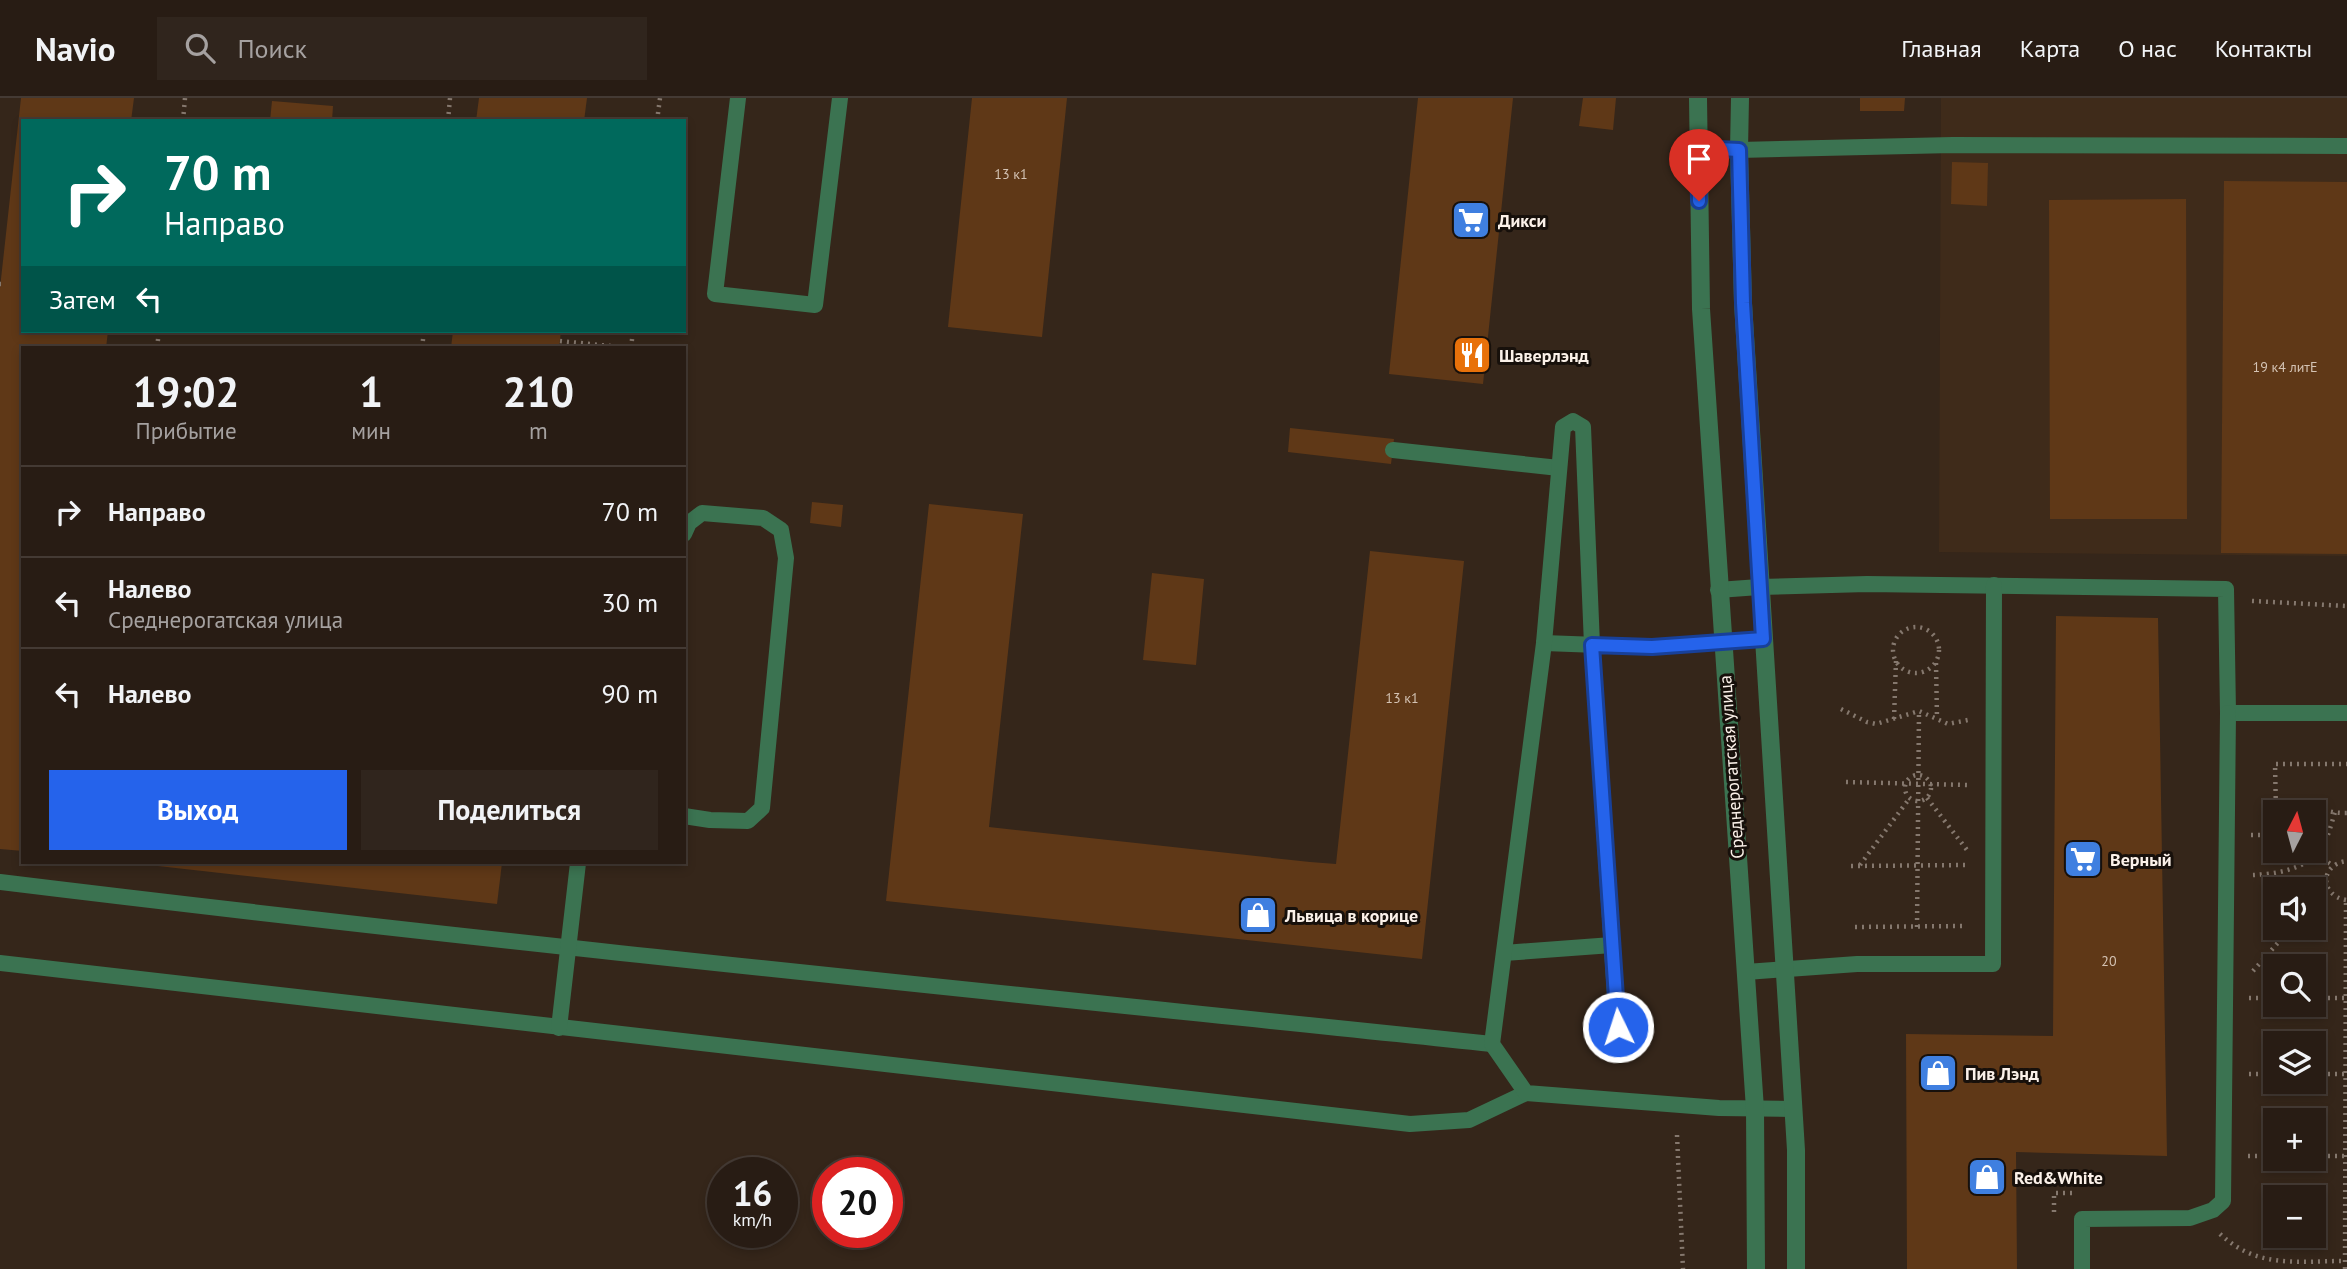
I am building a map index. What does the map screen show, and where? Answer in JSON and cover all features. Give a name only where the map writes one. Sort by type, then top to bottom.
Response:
[{"type":"street","name":"Среднерогатская улица","points":[[1698,98],[1701,309],[1755,1110],[1756,1269]]},
{"type":"street","points":[[1740,98],[1743,303],[1794,1109],[1796,1269]]},
{"type":"lane","points":[[738,98],[715,294],[815,305],[840,98]]},
{"type":"lane","points":[[1698,148],[1739,150],[1953,145],[2347,146]]},
{"type":"lane","points":[[1526,1093],[1492,1044],[1544,643],[1563,428],[1573,421],[1583,427],[1592,645],[1619,1055]]},
{"type":"lane","points":[[1393,450],[1559,468]]},
{"type":"lane","points":[[686,530],[689,523],[702,513],[763,518],[781,530],[786,558],[762,808],[748,821],[686,816]]},
{"type":"lane","points":[[1718,590],[1867,584],[2226,589],[2228,713],[2223,1201],[2213,1210],[2190,1218],[2082,1219],[2082,1269]]},
{"type":"lane","points":[[1746,972],[1857,964],[1993,964],[1993,926],[1986,865],[1993,786],[1994,585]]},
{"type":"lane","points":[[1544,643],[1652,647],[1763,639]]},
{"type":"lane","points":[[2228,713],[2347,713]]},
{"type":"lane","points":[[559,1028],[578,864]]},
{"type":"lane","points":[[0,882],[568,948],[1492,1044]]},
{"type":"lane","points":[[1504,953],[1612,945]]},
{"type":"lane","points":[[0,963],[1410,1124],[1469,1120],[1526,1093],[1755,1110],[1794,1109]]},
{"type":"path","points":[[183,119],[185,98]]},
{"type":"path","points":[[448,119],[450,98]]},
{"type":"path","points":[[657,119],[660,98]]},
{"type":"path","points":[[560,341],[611,346]]},
{"type":"path","points":[[2226,599],[2347,606]]},
{"type":"path","points":[[1894,719],[1896,661],[1893,647],[1900,633],[1913,626],[1920,626],[1933,634],[1939,647],[1936,662],[1937,718]]},
{"type":"path","points":[[1896,661],[1908,672],[1916,673],[1924,672],[1936,662]]},
{"type":"path","points":[[1841,709],[1876,724],[1919,711],[1948,724],[1964,722],[1994,705]]},
{"type":"path","points":[[1917,926],[1919,711]]},
{"type":"path","points":[[2276,800],[2276,764],[2347,764]]},
{"type":"path","points":[[1918,775],[1926,778],[1930,784],[1930,794],[1918,802],[1909,799],[1905,792],[1905,783],[1910,777],[1918,775]]},
{"type":"path","points":[[1846,782],[1993,786]]},
{"type":"path","points":[[1927,798],[1986,865]]},
{"type":"path","points":[[1859,866],[1909,799]]},
{"type":"path","points":[[2326,809],[2347,813]]},
{"type":"path","points":[[2326,838],[2336,811]]},
{"type":"path","points":[[2245,835],[2263,835]]},
{"type":"path","points":[[2326,861],[2333,866]]},
{"type":"path","points":[[2345,1269],[2347,900],[2336,898],[2328,887],[2327,877],[2333,866],[2347,861]]},
{"type":"path","points":[[2245,876],[2272,875],[2288,871],[2302,863]]},
{"type":"path","points":[[1851,866],[1986,865]]},
{"type":"path","points":[[1855,927],[1993,926]]},
{"type":"path","points":[[2245,980],[2280,940]]},
{"type":"path","points":[[2245,998],[2263,998]]},
{"type":"path","points":[[2326,998],[2346,998]]},
{"type":"path","points":[[2245,1074],[2263,1074]]},
{"type":"path","points":[[2326,1074],[2346,1074]]},
{"type":"path","points":[[1677,1135],[1683,1269]]},
{"type":"path","points":[[2326,1156],[2346,1156]]},
{"type":"path","points":[[2054,1218],[2054,1193],[2082,1193]]},
{"type":"path","points":[[2214,1229],[2241,1251],[2271,1261],[2345,1261]]},
{"type":"shaded area","points":[[1941,98],[2347,98],[2347,556],[1939,552]]},
{"type":"building","points":[[21,98],[134,98],[131,119],[21,119],[21,333],[108,333],[106,346],[21,346],[21,851],[0,849],[0,288]]},
{"type":"building","points":[[479,98],[587,98],[584,119],[476,119]]},
{"type":"building","points":[[972,98],[1067,98],[1042,337],[948,327]]},
{"type":"building","points":[[1418,98],[1513,98],[1483,384],[1389,374]]},
{"type":"building","points":[[1583,98],[1616,98],[1613,130],[1579,126]]},
{"type":"building","points":[[1860,98],[1905,98],[1904,111],[1860,111]]},
{"type":"building","points":[[272,101],[333,106],[332,119],[270,119]]},
{"type":"building","points":[[1952,162],[1988,163],[1987,206],[1951,204]]},
{"type":"building","points":[[2224,181],[2347,182],[2347,554],[2221,553]]},
{"type":"building","points":[[2186,199],[2187,519],[2050,519],[2049,200]]},
{"type":"building","points":[[453,333],[561,333],[559,346],[451,346]]},
{"type":"building","points":[[1290,428],[1394,439],[1391,464],[1288,452]]},
{"type":"building","points":[[812,502],[843,505],[841,527],[810,523]]},
{"type":"building","points":[[929,504],[1023,514],[989,827],[1310,862],[1336,864],[1370,551],[1464,561],[1422,959],[886,901]]},
{"type":"building","points":[[1152,573],[1204,579],[1196,665],[1143,660]]},
{"type":"building","points":[[2056,616],[2158,618],[2167,1156],[2016,1152],[2017,1269],[1907,1269],[1906,1034],[2053,1036]]},
{"type":"building","points":[[140,864],[502,864],[497,904]]},
{"type":"place","name":"Дикси","points":[[1471,220]]},
{"type":"place","name":"Шаверлэнд","points":[[1472,355]]},
{"type":"place","name":"Верный","points":[[2083,859]]},
{"type":"place","name":"Львица в корице","points":[[1258,915]]},
{"type":"place","name":"Пив Лэнд","points":[[1938,1073]]},
{"type":"place","name":"Red&White","points":[[1987,1177]]},
{"type":"route","points":[[1618,1027],[1592,645],[1652,647],[1763,639],[1743,303],[1739,150],[1698,148],[1699,201]]}]
